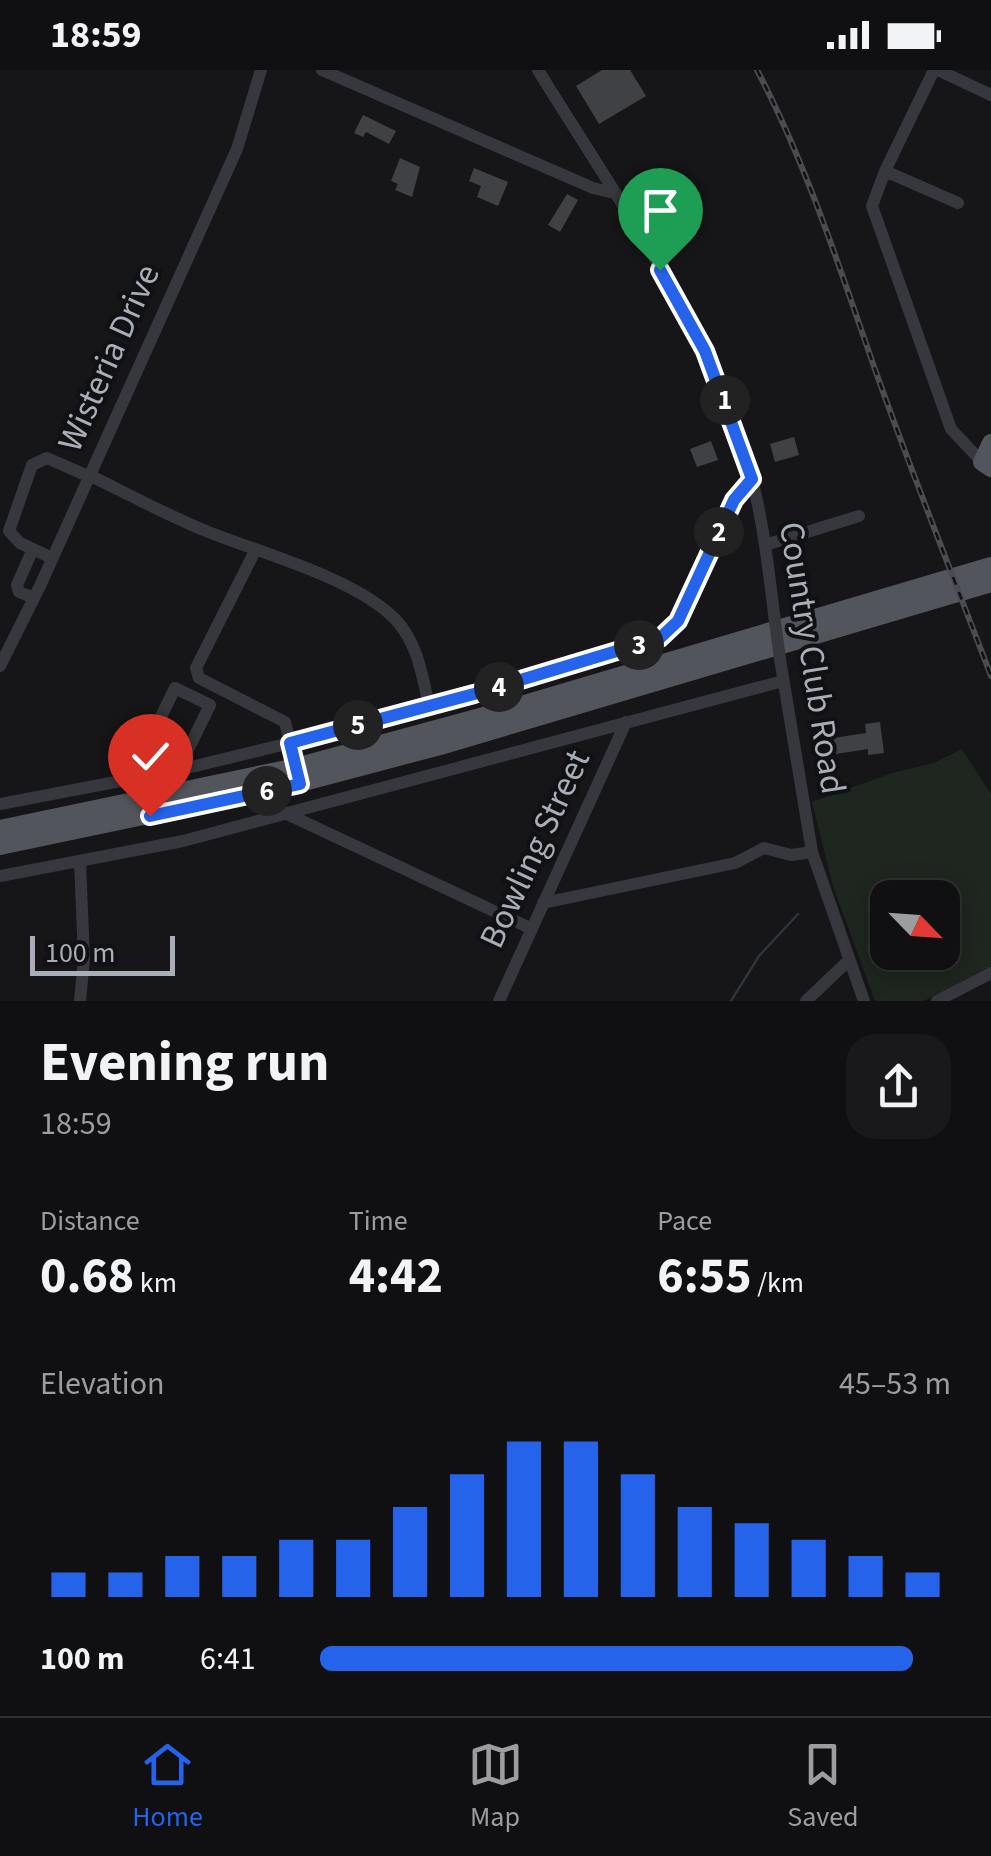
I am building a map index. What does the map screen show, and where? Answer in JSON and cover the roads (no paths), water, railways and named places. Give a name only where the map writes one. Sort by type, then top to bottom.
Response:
[{"type":"main road","points":[[987,466],[991,443]]},
{"type":"main road","points":[[0,829],[298,775],[991,566]]},
{"type":"main road","points":[[0,846],[298,775],[991,583]]},
{"type":"street","name":"Wisteria Drive","points":[[0,666],[237,148],[261,70]]},
{"type":"street","points":[[322,70],[593,188],[614,193]]},
{"type":"street","name":"Country Club Road","points":[[538,70],[705,351],[752,479],[766,546],[783,682],[812,852],[864,1001]]},
{"type":"street","points":[[987,466],[951,428],[872,206],[885,171],[936,70],[991,95]]},
{"type":"street","points":[[885,171],[958,203]]},
{"type":"street","points":[[52,558],[20,544],[9,531],[32,465],[47,458],[198,528],[352,591],[386,612],[398,623],[418,655],[429,706]]},
{"type":"street","points":[[0,804],[183,769],[290,743],[603,656],[667,633],[678,621],[734,500],[752,479]]},
{"type":"street","points":[[766,546],[860,516]]},
{"type":"street","points":[[32,549],[17,585],[19,592],[34,598]]},
{"type":"street","points":[[256,549],[196,668],[200,678],[285,722],[298,775]]},
{"type":"street","points":[[0,876],[80,862],[287,814],[783,682]]},
{"type":"street","points":[[152,735],[174,688],[210,704],[184,758],[183,769]]},
{"type":"street","name":"Bowling Street","points":[[499,1001],[626,722]]},
{"type":"street","points":[[287,814],[532,928]]},
{"type":"street","points":[[543,903],[735,863],[764,848],[791,854],[812,852]]},
{"type":"street","points":[[80,862],[84,959],[80,1001]]},
{"type":"street","points":[[806,1001],[848,960]]},
{"type":"street","points":[[938,1001],[991,972]]},
{"type":"waterway","points":[[731,1001],[759,956],[798,914]]},
{"type":"railway","points":[[757,70],[808,182],[991,676]]}]
